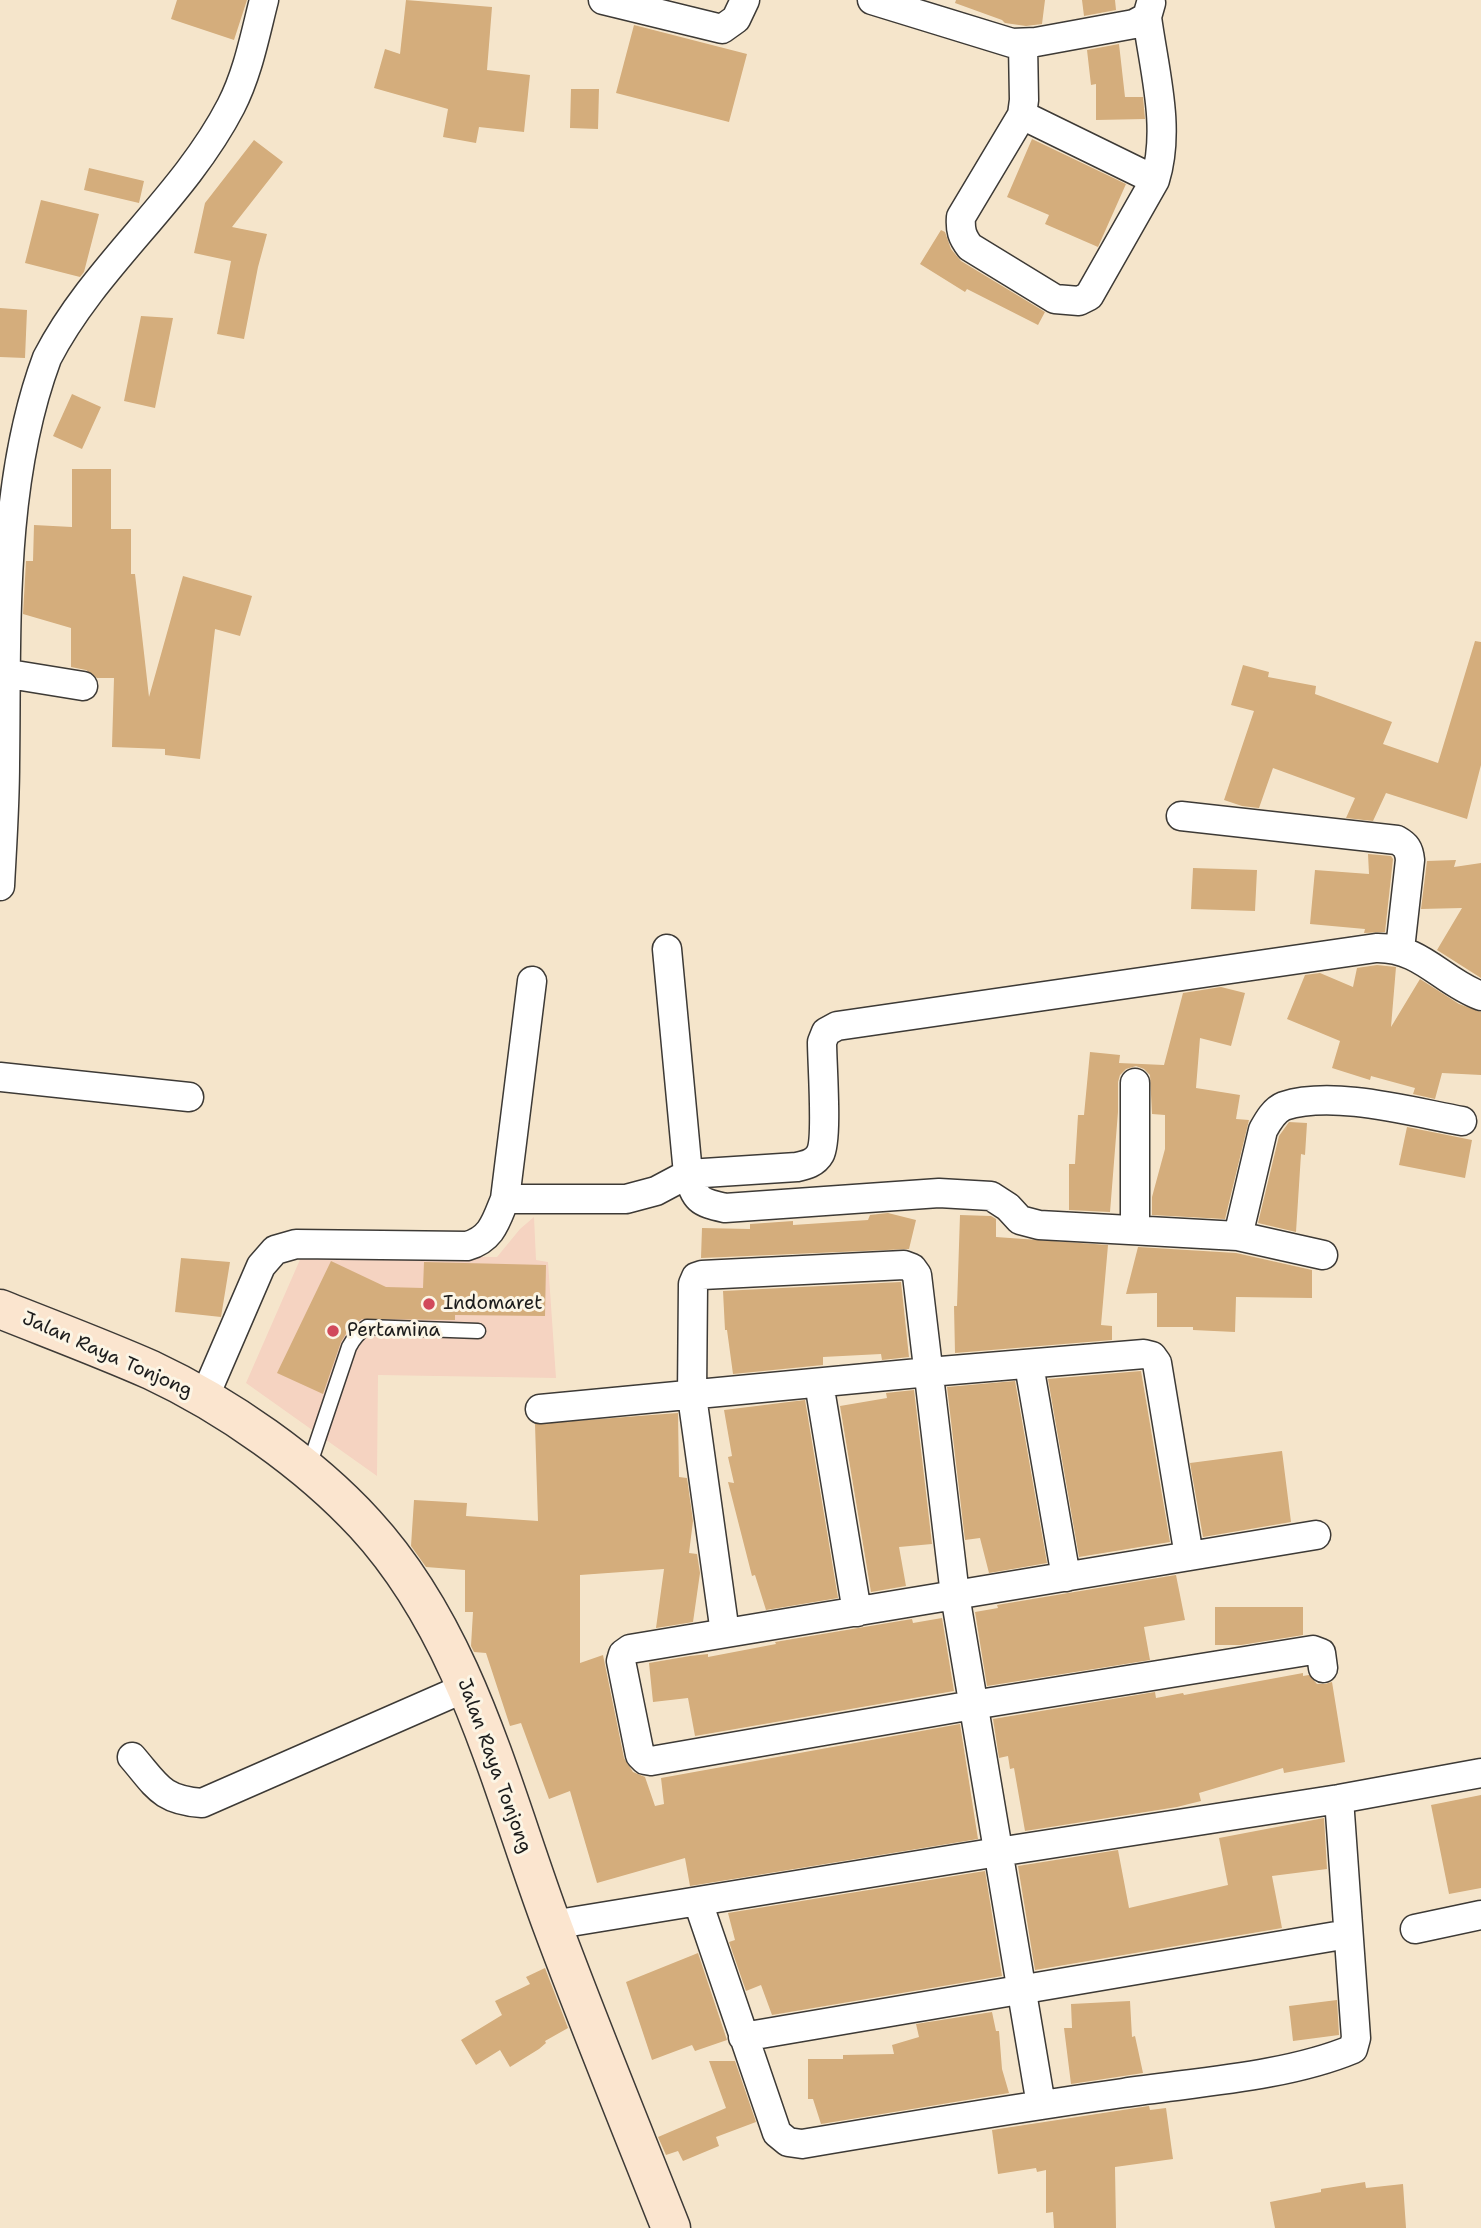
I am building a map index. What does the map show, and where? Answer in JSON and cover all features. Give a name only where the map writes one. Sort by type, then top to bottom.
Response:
[{"type":"main road","name":"Jalan Raya Tonjong","points":[[0,1309],[152,1371],[204,1398],[261,1435],[307,1471],[364,1523],[394,1559],[424,1605],[467,1687],[552,1926],[671,2228]]},
{"type":"street","points":[[0,886],[5,764],[2,516],[21,418],[46,358],[78,306],[201,155],[232,105],[251,52],[264,0]]},
{"type":"street","points":[[603,0],[722,29],[736,19],[745,0]]},
{"type":"street","points":[[872,0],[998,40],[1023,44],[1134,24],[1149,9]]},
{"type":"street","points":[[1023,44],[1024,100],[1021,115],[961,217],[960,228],[970,247],[1055,299],[1079,301],[1089,296],[1155,180],[1162,160],[1162,126],[1149,9]]},
{"type":"street","points":[[1021,115],[1155,180]]},
{"type":"street","points":[[2,662],[83,687]]},
{"type":"street","points":[[1181,816],[1397,840],[1404,844],[1409,850],[1410,860],[1400,949]]},
{"type":"street","points":[[505,1199],[626,1199],[656,1191],[688,1174],[797,1167],[812,1163],[821,1152],[823,1137],[822,1042],[826,1032],[837,1026],[1376,948],[1400,949],[1481,996]]},
{"type":"street","points":[[667,949],[688,1174],[695,1197],[706,1204],[725,1208],[939,1193],[991,1196],[1008,1207],[1020,1220],[1039,1225],[1238,1236],[1323,1255]]},
{"type":"street","points":[[204,1398],[261,1266],[275,1250],[296,1244],[467,1246],[479,1243],[492,1232],[505,1199],[532,981]]},
{"type":"street","points":[[0,1077],[188,1097]]},
{"type":"street","points":[[1135,1083],[1135,1229]]},
{"type":"street","points":[[1238,1236],[1263,1130],[1270,1118],[1282,1107],[1335,1100],[1462,1121]]},
{"type":"street","points":[[725,1633],[692,1396],[693,1284],[696,1277],[904,1265],[912,1268],[916,1275],[929,1372],[955,1595],[1041,2105]]},
{"type":"street","points":[[540,1409],[929,1372],[1134,1355],[1152,1356],[1157,1363],[1189,1556]]},
{"type":"street","points":[[1029,1365],[1066,1577]]},
{"type":"street","points":[[819,1383],[857,1612]]},
{"type":"street","points":[[1316,1535],[630,1649],[623,1654],[621,1661],[640,1755],[651,1761],[1313,1650],[1321,1653],[1323,1668]]},
{"type":"street","points":[[132,1757],[164,1793],[180,1801],[202,1803],[467,1687]]},
{"type":"street","points":[[552,1926],[1481,1773]]},
{"type":"street","points":[[698,1902],[777,2133],[788,2142],[802,2144],[1041,2105],[1263,2073],[1331,2059],[1353,2049],[1356,2032],[1339,1798]]},
{"type":"street","points":[[1415,1929],[1481,1915]]},
{"type":"street","points":[[743,2037],[1348,1934]]},
{"type":"lane","points":[[307,1471],[349,1347],[360,1331],[367,1327],[478,1331]]},
{"type":"shaded area","points":[[534,1217],[536,1260],[548,1262],[556,1378],[378,1375],[377,1476],[246,1383],[302,1255],[497,1257],[520,1229]]},
{"type":"building","points":[[177,0],[247,0],[234,40],[171,19]]},
{"type":"building","points":[[406,0],[492,7],[487,70],[530,75],[524,132],[479,127],[476,143],[443,137],[448,109],[374,88],[385,49],[400,54]]},
{"type":"building","points":[[956,0],[1045,0],[1042,24],[1026,26],[1005,23],[955,3]]},
{"type":"building","points":[[1082,0],[1115,0],[1116,10],[1084,16]]},
{"type":"building","points":[[634,25],[747,54],[729,122],[616,93]]},
{"type":"building","points":[[1119,44],[1125,97],[1143,97],[1145,119],[1096,120],[1096,84],[1091,85],[1087,50]]},
{"type":"building","points":[[571,89],[599,89],[598,129],[570,128]]},
{"type":"building","points":[[1032,139],[1126,184],[1098,247],[1045,224],[1049,215],[1007,197]]},
{"type":"building","points":[[254,140],[283,162],[232,227],[267,234],[244,339],[217,334],[231,261],[194,253],[205,203]]},
{"type":"building","points":[[89,168],[144,181],[139,203],[84,190]]},
{"type":"building","points":[[41,200],[99,214],[84,272],[80,277],[25,263]]},
{"type":"building","points":[[941,230],[945,232],[951,249],[961,261],[1045,312],[1038,325],[967,289],[965,292],[920,264]]},
{"type":"building","points":[[0,308],[27,310],[25,358],[0,357]]},
{"type":"building","points":[[141,316],[173,318],[155,408],[124,401]]},
{"type":"building","points":[[72,394],[101,407],[82,449],[53,436]]},
{"type":"building","points":[[72,469],[111,469],[111,529],[131,529],[131,574],[135,574],[149,697],[183,576],[252,596],[240,636],[215,629],[200,759],[165,755],[165,749],[112,747],[114,678],[97,678],[86,670],[71,667],[71,628],[23,614],[26,561],[33,561],[34,525],[72,527]]},
{"type":"building","points":[[1475,641],[1481,642],[1481,765],[1467,819],[1386,793],[1373,821],[1346,818],[1355,798],[1273,768],[1259,808],[1224,800],[1254,711],[1231,705],[1243,665],[1269,672],[1268,677],[1316,686],[1315,694],[1392,722],[1383,744],[1438,763]]},
{"type":"building","points":[[1368,854],[1391,856],[1393,859],[1385,932],[1364,933],[1365,929],[1310,924],[1315,870],[1369,874]]},
{"type":"building","points":[[1456,860],[1454,867],[1481,863],[1481,978],[1437,950],[1462,908],[1421,909],[1427,861]]},
{"type":"building","points":[[1193,868],[1257,870],[1255,911],[1191,909]]},
{"type":"building","points":[[1377,965],[1396,967],[1391,1027],[1420,979],[1459,1004],[1481,1012],[1481,1075],[1442,1073],[1435,1099],[1413,1094],[1415,1088],[1371,1076],[1370,1080],[1332,1068],[1340,1041],[1287,1019],[1305,975],[1320,973],[1353,987],[1357,968]]},
{"type":"building","points":[[1221,987],[1245,993],[1231,1046],[1200,1038],[1196,1088],[1240,1095],[1236,1119],[1249,1120],[1225,1219],[1152,1215],[1152,1197],[1165,1149],[1165,1115],[1152,1114],[1150,1075],[1136,1066],[1126,1069],[1118,1082],[1110,1212],[1069,1210],[1069,1164],[1075,1164],[1078,1115],[1084,1115],[1090,1052],[1120,1055],[1119,1063],[1164,1065],[1183,993]]},
{"type":"building","points":[[1289,1122],[1307,1123],[1305,1155],[1301,1154],[1296,1232],[1258,1223],[1279,1136]]},
{"type":"building","points":[[1407,1127],[1472,1140],[1465,1178],[1399,1165]]},
{"type":"building","points":[[888,1213],[916,1220],[909,1249],[701,1258],[702,1228],[750,1229],[750,1224],[793,1221],[793,1225],[868,1220],[870,1215]]},
{"type":"building","points":[[960,1215],[991,1216],[996,1219],[996,1237],[1108,1245],[1101,1325],[1112,1326],[1112,1340],[955,1353],[954,1306],[957,1306]]},
{"type":"building","points":[[1138,1247],[1236,1253],[1312,1270],[1312,1298],[1236,1297],[1235,1332],[1193,1330],[1193,1327],[1157,1327],[1157,1293],[1126,1294]]},
{"type":"building","points":[[181,1258],[230,1262],[221,1317],[175,1312]]},
{"type":"building","points":[[331,1261],[386,1287],[423,1288],[424,1262],[546,1265],[545,1316],[455,1315],[455,1320],[362,1319],[349,1329],[341,1342],[323,1394],[277,1373]]},
{"type":"building","points":[[901,1282],[909,1357],[882,1360],[881,1354],[823,1357],[823,1365],[733,1374],[725,1330],[723,1291]]},
{"type":"building","points":[[1141,1371],[1170,1542],[1079,1557],[1048,1379]]},
{"type":"building","points":[[1015,1381],[1047,1563],[989,1573],[980,1538],[965,1540],[947,1387]]},
{"type":"building","points":[[914,1390],[932,1544],[899,1547],[906,1586],[871,1592],[840,1406],[887,1398],[886,1393]]},
{"type":"building","points":[[805,1400],[838,1598],[766,1610],[755,1575],[752,1576],[728,1482],[734,1483],[728,1457],[732,1456],[724,1410]]},
{"type":"building","points":[[678,1413],[679,1477],[687,1478],[693,1521],[689,1553],[697,1554],[700,1573],[693,1622],[656,1628],[664,1569],[580,1575],[580,1663],[603,1655],[624,1758],[633,1772],[645,1777],[655,1806],[664,1804],[661,1778],[960,1724],[978,1839],[690,1886],[685,1858],[597,1883],[570,1791],[549,1799],[521,1723],[510,1726],[486,1653],[474,1652],[471,1646],[473,1612],[465,1612],[465,1570],[426,1567],[411,1546],[414,1500],[467,1503],[466,1516],[538,1521],[535,1424]]},
{"type":"building","points":[[1282,1451],[1291,1522],[1203,1537],[1190,1463]]},
{"type":"building","points":[[1176,1575],[1185,1620],[1144,1627],[1150,1660],[987,1686],[975,1612],[998,1608],[997,1605]]},
{"type":"building","points":[[1215,1607],[1303,1607],[1303,1635],[1241,1645],[1215,1645]]},
{"type":"building","points":[[942,1618],[954,1691],[695,1736],[688,1698],[653,1702],[649,1663],[708,1654],[708,1657],[776,1644],[775,1642],[912,1619],[913,1623]]},
{"type":"building","points":[[1303,1673],[1303,1676],[1309,1675],[1317,1684],[1332,1682],[1345,1762],[1284,1773],[1283,1768],[1199,1793],[1201,1801],[1177,1807],[1025,1831],[1014,1768],[1010,1769],[1008,1756],[999,1758],[993,1719],[1155,1692],[1156,1698],[1184,1695]]},
{"type":"building","points":[[1481,1795],[1481,1888],[1449,1894],[1431,1805]]},
{"type":"building","points":[[1324,1818],[1327,1869],[1272,1876],[1282,1928],[1035,1970],[1018,1866],[1118,1850],[1129,1908],[1228,1885],[1219,1838]]},
{"type":"building","points":[[985,1871],[1002,1976],[772,2015],[761,1985],[746,1991],[729,1942],[735,1940],[728,1913]]},
{"type":"building","points":[[698,1953],[727,2040],[695,2051],[692,2045],[652,2060],[626,1982]]},
{"type":"building","points":[[545,1968],[568,2028],[510,2067],[500,2050],[476,2065],[461,2040],[502,2015],[495,2001],[530,1984],[526,1977]]},
{"type":"building","points":[[1337,2000],[1339,2035],[1293,2041],[1289,2006]]},
{"type":"building","points":[[1130,2001],[1132,2037],[1135,2036],[1143,2073],[1071,2084],[1064,2028],[1072,2028],[1071,2004]]},
{"type":"building","points":[[992,2012],[996,2031],[999,2031],[1002,2069],[1009,2093],[821,2124],[813,2099],[808,2099],[808,2059],[894,2054],[892,2045],[919,2037],[916,2024]]},
{"type":"building","points":[[709,2061],[735,2061],[756,2122],[716,2137],[719,2146],[683,2161],[678,2151],[666,2155],[658,2137],[726,2108]]},
{"type":"building","points":[[1149,2106],[1150,2110],[1166,2108],[1173,2159],[1115,2167],[1116,2228],[1054,2228],[1053,2212],[1046,2213],[1046,2170],[1037,2172],[1036,2168],[998,2174],[992,2130]]},
{"type":"building","points":[[1365,2182],[1366,2188],[1403,2184],[1406,2228],[1275,2228],[1270,2202],[1321,2192],[1321,2189]]},
{"type":"place","name":"Indomaret","points":[[429,1304]]},
{"type":"place","name":"Pertamina","points":[[333,1331]]}]
